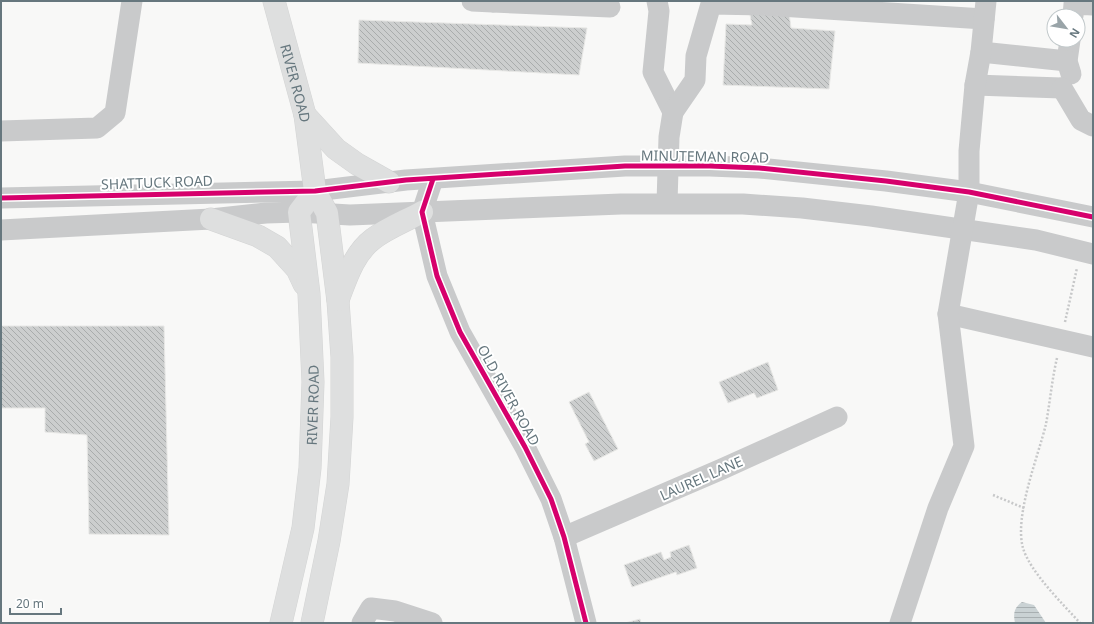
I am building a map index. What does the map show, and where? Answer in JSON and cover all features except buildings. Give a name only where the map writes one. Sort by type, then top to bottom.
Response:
[{"type":"main road","name":"RIVER ROAD","points":[[274,1],[305,115],[315,190],[327,213],[338,301],[342,357],[342,417],[338,484],[330,541],[312,623]]},
{"type":"main road","points":[[305,115],[336,149],[357,164],[389,182]]},
{"type":"main road","points":[[299,212],[315,190]]},
{"type":"main road","name":"RIVER ROAD","points":[[281,623],[303,528],[310,468],[313,382],[309,294],[299,212]]},
{"type":"main road","points":[[338,301],[348,274],[359,253],[372,239],[422,212]]},
{"type":"main road","points":[[211,219],[258,236],[277,247],[297,269],[309,294]]},
{"type":"street","points":[[1,131],[97,128],[115,113],[132,1]]},
{"type":"street","points":[[472,1],[610,7]]},
{"type":"street","points":[[657,1],[659,11],[653,72],[673,112]]},
{"type":"street","points":[[667,203],[669,137],[673,112],[695,80],[696,56],[711,4],[985,10],[981,52],[975,85],[969,151],[969,192],[948,314],[964,446],[938,508],[900,623]]},
{"type":"street","points":[[1074,8],[1074,4],[1093,6]]},
{"type":"street","points":[[1062,88],[1071,74],[1067,61],[1069,48]]},
{"type":"street","points":[[981,52],[1067,61]]},
{"type":"street","points":[[975,85],[1062,88]]},
{"type":"street","points":[[1062,88],[1081,120],[1093,126]]},
{"type":"street","name":"MINUTEMAN ROAD","points":[[315,190],[389,182],[625,166],[759,168],[886,181],[969,192],[1093,217]]},
{"type":"street","points":[[422,212],[433,179]]},
{"type":"street","name":"SHATTUCK ROAD","points":[[1,198],[315,190]]},
{"type":"street","points":[[1,230],[211,219],[299,212],[350,215],[570,205],[667,203],[743,204],[802,208],[871,216],[1036,240],[1087,252]]},
{"type":"street","name":"OLD RIVER ROAD","points":[[422,212],[437,276],[460,332],[507,415],[551,499],[564,537],[586,623]]},
{"type":"street","points":[[948,314],[1093,347]]},
{"type":"street","name":"LAUREL LANE","points":[[564,537],[722,469],[837,417]]},
{"type":"street","points":[[362,623],[371,608],[395,611],[432,623]]},
{"type":"path","points":[[1080,623],[1030,564],[1023,548],[1021,526],[1024,508],[1045,424],[1055,364],[1087,252]]},
{"type":"path","points":[[993,495],[1024,508]]},
{"type":"shaded area","points":[[1022,602],[1034,605],[1046,623],[1015,623],[1015,611],[1017,606]]},
{"type":"cycle path","points":[[1,198],[315,191],[406,180],[625,166],[710,166],[759,168],[886,181],[969,192],[1093,217]]},
{"type":"cycle path","points":[[433,179],[422,212],[437,276],[460,332],[525,447],[551,499],[564,537],[586,623]]}]
